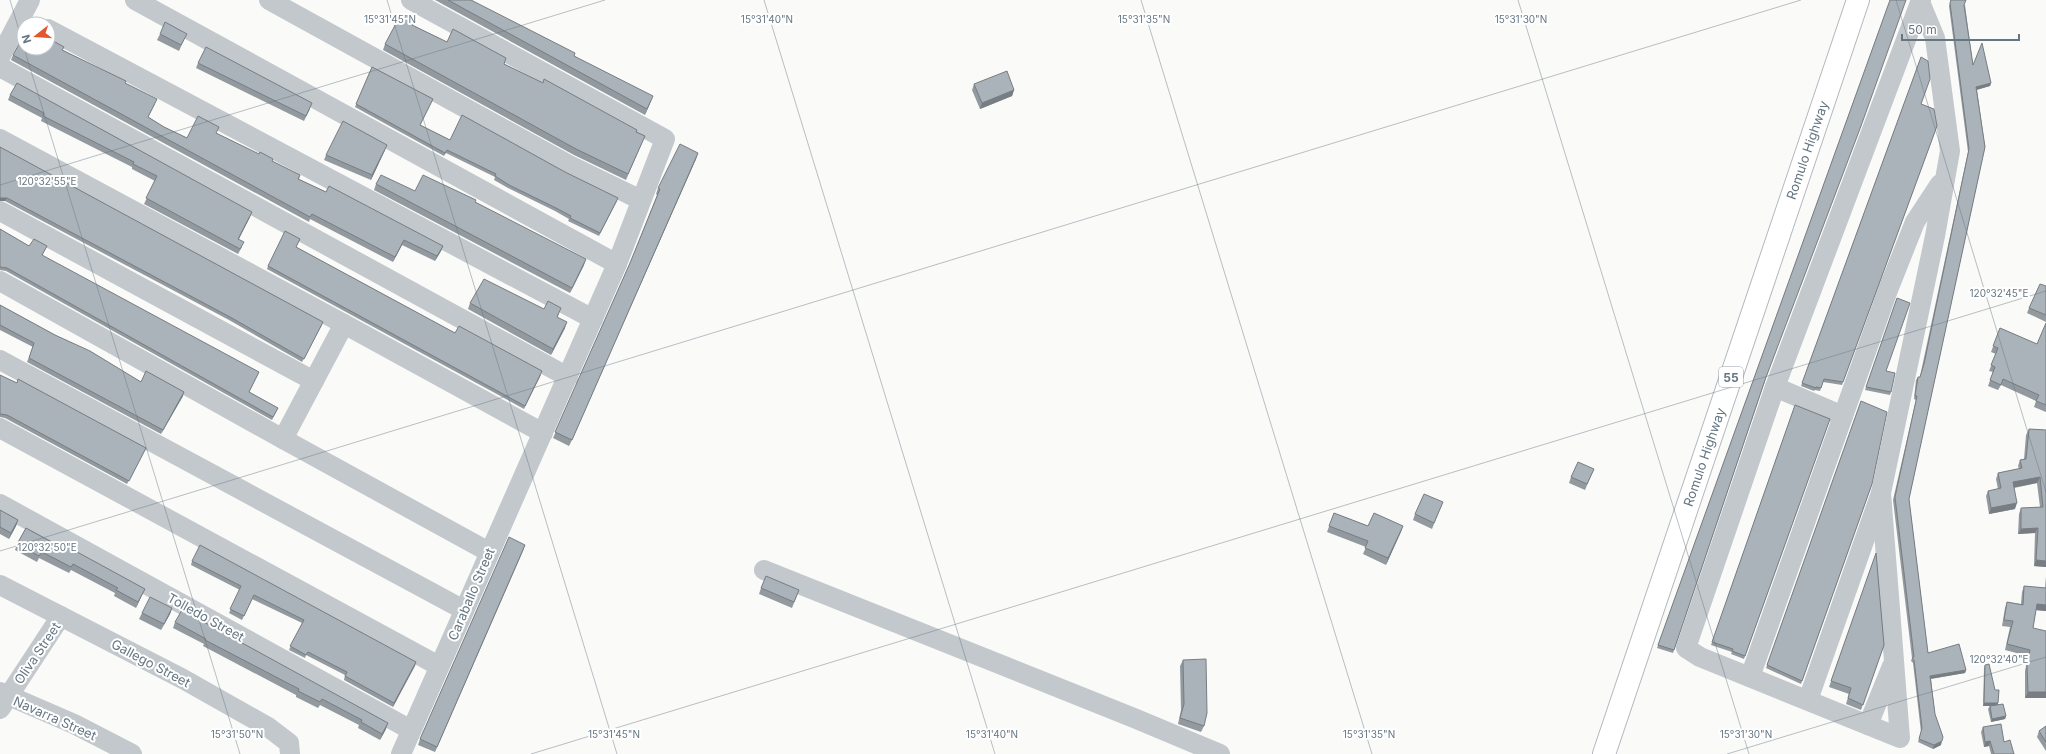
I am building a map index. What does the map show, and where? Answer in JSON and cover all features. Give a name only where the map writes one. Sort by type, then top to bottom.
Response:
[{"type":"highway","name":"Romulo Highway","points":[[1604,754],[1858,0]]},
{"type":"street","points":[[136,0],[618,264]]},
{"type":"street","points":[[269,0],[569,165],[641,200]]},
{"type":"street","name":"Caraballo Street","points":[[401,754],[489,552],[618,264],[665,139],[411,0]]},
{"type":"street","points":[[1808,700],[1881,493],[1935,236],[1944,178],[1950,152],[1935,38],[1921,1]]},
{"type":"street","points":[[1881,493],[1900,738],[1700,657],[1686,648],[1775,387],[1921,1]]},
{"type":"street","points":[[0,57],[30,13]]},
{"type":"street","points":[[56,33],[593,319]]},
{"type":"street","points":[[0,67],[568,376]]},
{"type":"street","points":[[0,139],[344,324],[543,434]]},
{"type":"street","points":[[1750,677],[1888,290],[1915,222],[1944,178]]},
{"type":"street","points":[[0,211],[314,381]]},
{"type":"street","points":[[0,281],[489,552]]},
{"type":"street","points":[[283,439],[344,324]]},
{"type":"street","points":[[0,360],[464,610]]},
{"type":"street","points":[[1775,387],[1843,416]]},
{"type":"street","points":[[0,428],[439,666]]},
{"type":"street","name":"Tolledo Street","points":[[0,504],[411,730]]},
{"type":"street","points":[[764,570],[1134,718],[1220,754]]},
{"type":"street","name":"Gallego Street","points":[[0,585],[183,679],[268,727],[289,743],[290,754]]},
{"type":"street","name":"Oliva Street","points":[[2,699],[61,616]]},
{"type":"street","points":[[1868,725],[1894,663]]},
{"type":"street","name":"Navarra Street","points":[[2,699],[74,724],[132,754]]},
{"type":"building","points":[[448,0],[471,0],[575,53],[574,56],[653,96],[647,109]]},
{"type":"building","points":[[1890,0],[1906,0],[1861,126],[1765,380],[1674,650],[1658,645]]},
{"type":"building","points":[[1951,0],[1966,0],[1964,5],[1973,65],[1982,43],[1991,83],[1976,87],[1985,147],[1909,499],[1928,653],[1959,644],[1966,670],[1930,676],[1935,714],[1943,737],[1942,741],[1934,745],[1919,739],[1922,728],[1914,660],[1912,658],[1914,657],[1895,497],[1917,396],[1915,396],[1918,377],[1920,377],[1924,364],[1969,149],[1950,3]]},
{"type":"building","points":[[400,16],[413,23],[412,25],[447,42],[453,29],[506,58],[504,64],[543,83],[544,79],[637,130],[636,132],[645,136],[628,174],[576,149],[385,44]]},
{"type":"building","points":[[165,22],[187,34],[181,45],[160,34]]},
{"type":"building","points":[[56,42],[64,47],[62,50],[126,81],[125,83],[157,99],[148,117],[164,127],[187,138],[198,116],[219,127],[216,133],[259,154],[260,152],[273,159],[272,161],[300,175],[298,179],[326,192],[329,186],[443,246],[437,256],[404,240],[395,257],[312,214],[310,217],[13,55],[16,50],[16,56],[56,56]]},
{"type":"building","points":[[206,47],[312,103],[306,116],[198,63]]},
{"type":"building","points":[[1921,57],[1928,61],[1930,79],[1921,104],[1934,109],[1937,126],[1843,382],[1824,379],[1821,388],[1816,388],[1802,383]]},
{"type":"building","points":[[372,67],[433,99],[420,125],[450,140],[462,115],[565,172],[618,198],[600,233],[570,218],[571,216],[556,208],[509,185],[495,176],[496,174],[447,150],[445,153],[356,104]]},
{"type":"building","points":[[1007,71],[1014,90],[982,103],[974,84]]},
{"type":"building","points":[[17,83],[252,212],[238,239],[244,242],[240,249],[146,198],[157,176],[133,164],[134,162],[43,116],[44,113],[10,95]]},
{"type":"building","points":[[343,121],[387,145],[372,175],[326,155]]},
{"type":"building","points":[[680,144],[698,153],[572,440],[555,432],[630,263],[660,189],[658,188]]},
{"type":"building","points":[[0,147],[323,322],[304,359],[230,317],[7,198],[0,198]]},
{"type":"building","points":[[381,175],[415,191],[423,175],[476,200],[475,202],[586,259],[572,288],[376,184]]},
{"type":"building","points":[[0,229],[29,246],[34,239],[47,246],[42,255],[259,372],[249,392],[278,408],[273,417],[7,268],[0,267]]},
{"type":"building","points":[[285,231],[300,239],[296,247],[455,333],[459,326],[542,371],[525,406],[268,266]]},
{"type":"building","points":[[484,279],[544,309],[548,301],[561,308],[557,317],[567,322],[553,349],[470,303]]},
{"type":"building","points":[[2040,284],[2046,286],[2046,315],[2029,308]]},
{"type":"building","points":[[1897,298],[1910,303],[1886,371],[1895,373],[1891,392],[1866,387]]},
{"type":"building","points":[[0,305],[55,335],[90,351],[141,382],[146,371],[184,392],[163,430],[29,358],[34,343],[0,325]]},
{"type":"building","points":[[2046,323],[2046,405],[2036,401],[2039,395],[2003,379],[2001,385],[1990,380],[1995,367],[1991,365],[1998,348],[1993,346],[2000,328],[2037,344]]},
{"type":"building","points":[[0,375],[17,383],[18,379],[146,448],[129,481],[7,415],[0,414]]},
{"type":"building","points":[[1861,401],[1887,412],[1872,484],[1802,681],[1767,665]]},
{"type":"building","points":[[1795,405],[1830,419],[1745,656],[1732,651],[1733,649],[1712,642]]},
{"type":"building","points":[[2029,429],[2046,430],[2046,561],[2036,560],[2038,528],[2021,529],[2021,508],[2043,507],[2040,477],[2013,482],[2017,503],[1991,508],[1988,491],[2001,488],[1998,473],[2022,468],[2020,460],[2026,459]]},
{"type":"building","points":[[1578,462],[1594,469],[1587,484],[1571,477]]},
{"type":"building","points":[[1424,494],[1443,502],[1434,523],[1415,514]]},
{"type":"building","points":[[0,510],[18,520],[11,533],[0,527]]},
{"type":"building","points":[[1334,513],[1368,526],[1374,513],[1403,526],[1388,558],[1365,548],[1368,541],[1329,526]]},
{"type":"building","points":[[26,528],[55,544],[57,541],[145,589],[138,602],[116,590],[118,588],[73,564],[71,567],[42,552],[39,556],[17,544]]},
{"type":"building","points":[[509,537],[525,545],[437,747],[420,739]]},
{"type":"building","points":[[200,545],[416,662],[394,703],[345,676],[347,672],[308,652],[306,655],[290,646],[304,620],[254,595],[244,616],[230,609],[241,586],[192,561]]},
{"type":"building","points":[[1876,553],[1884,645],[1863,705],[1848,698],[1851,688],[1831,681]]},
{"type":"building","points":[[766,576],[799,590],[794,602],[761,588]]},
{"type":"building","points":[[2024,586],[2046,588],[2046,605],[2037,604],[2033,628],[2046,631],[2046,692],[2028,692],[2027,665],[2030,650],[2007,644],[2013,621],[2004,620],[2007,602],[2023,605]]},
{"type":"building","points":[[150,597],[172,608],[164,624],[142,613]]},
{"type":"building","points":[[182,610],[388,723],[382,734],[361,722],[362,720],[322,699],[320,702],[298,691],[299,689],[205,640],[206,639],[175,622]]},
{"type":"building","points":[[1206,659],[1207,713],[1204,726],[1180,718],[1184,704],[1183,660]]},
{"type":"building","points":[[1989,664],[1995,690],[1999,690],[1998,703],[1984,703],[1985,665]]},
{"type":"building","points":[[2003,704],[2006,716],[1992,719],[1990,706]]},
{"type":"building","points":[[2001,724],[2004,742],[2010,740],[2014,754],[1994,754],[1990,741],[1985,742],[1983,727]]},
{"type":"building","points":[[2046,726],[2046,742],[2039,731]]}]
